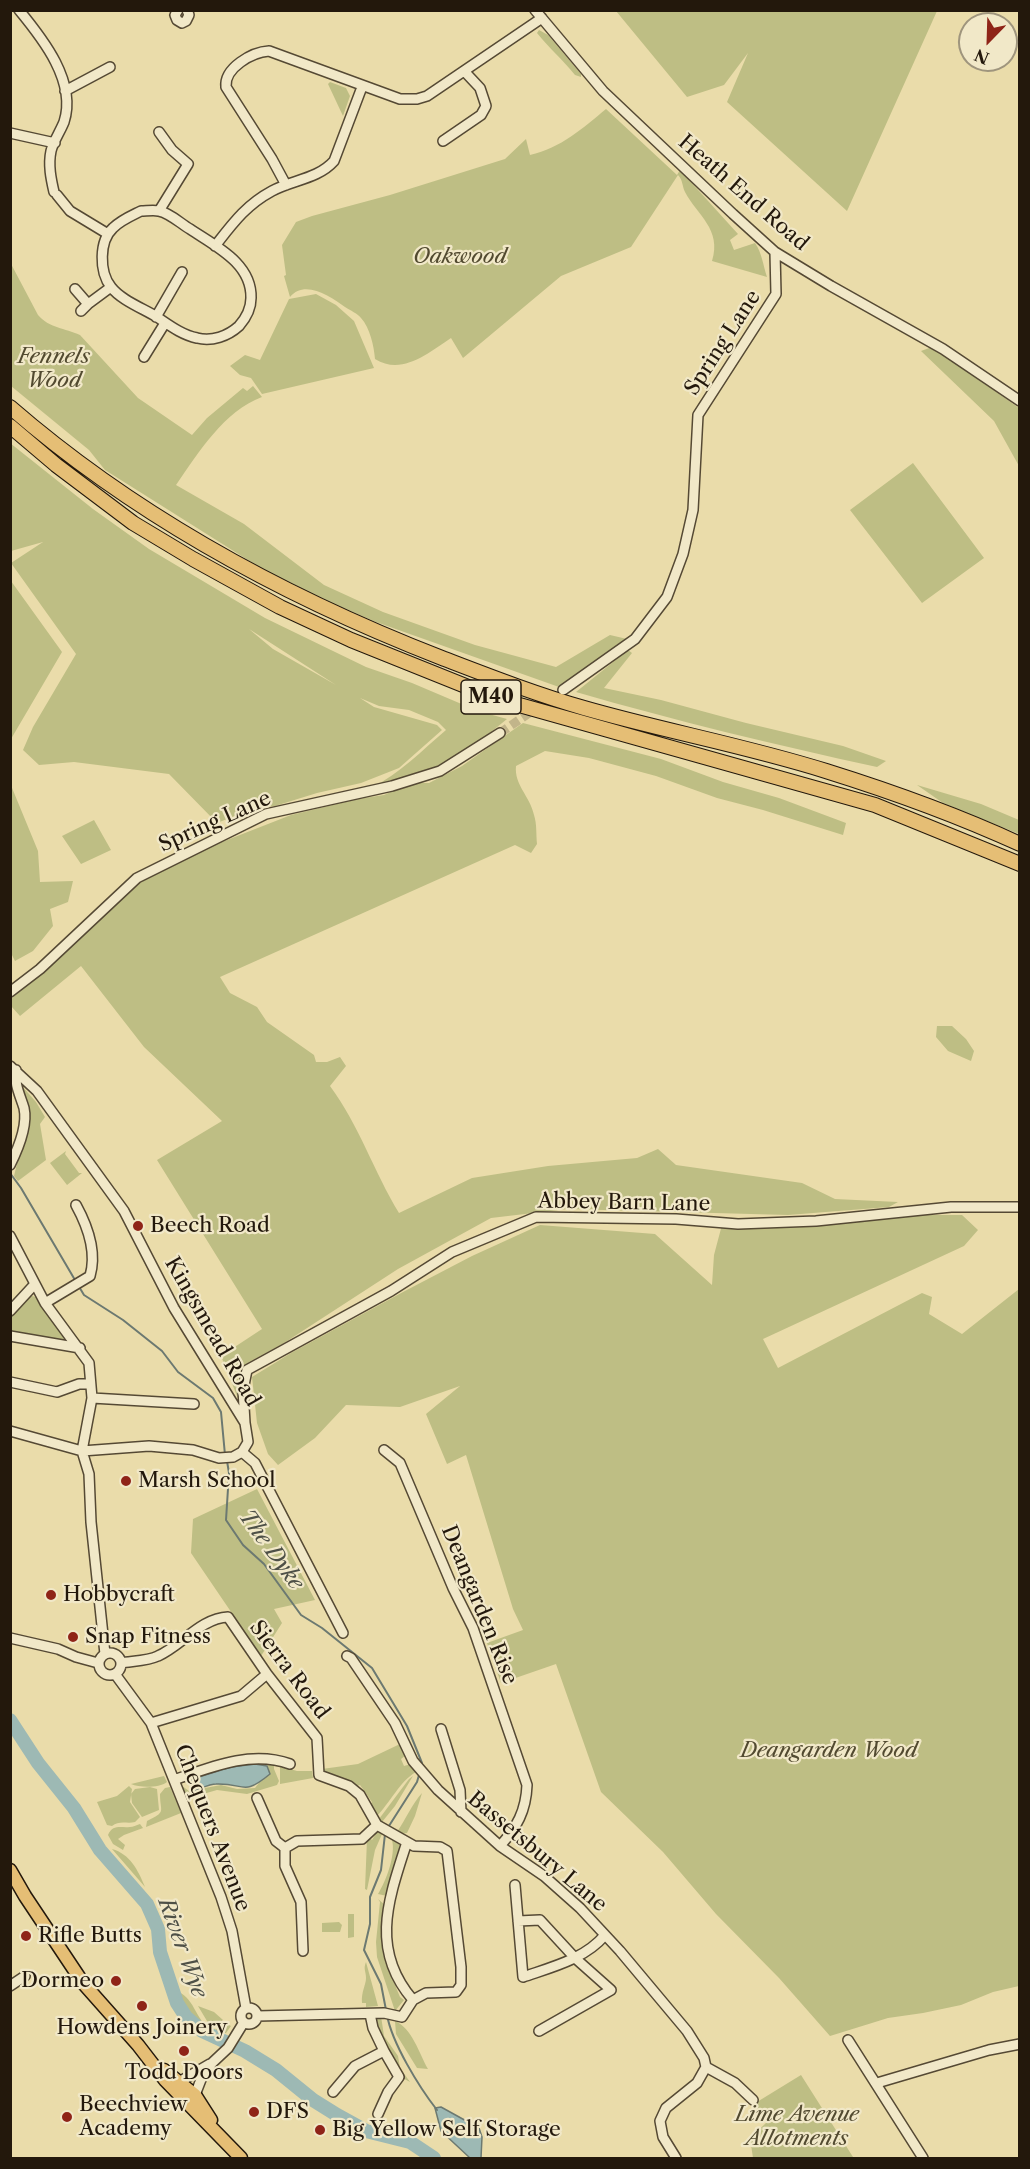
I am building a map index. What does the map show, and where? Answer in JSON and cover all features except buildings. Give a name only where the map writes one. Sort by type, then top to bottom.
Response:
[{"type":"highway","name":"M40","points":[[10,407],[83,467],[214,551],[276,586],[394,640],[518,687],[563,701],[826,771],[966,821],[1020,844]]},
{"type":"highway","name":"M40","points":[[10,426],[56,465],[133,523],[280,607],[351,640],[498,699],[875,806],[1020,864]]},
{"type":"main road","points":[[10,1870],[83,1983],[138,2045],[179,2086],[208,2125]]},
{"type":"main road","points":[[138,2045],[165,2080],[241,2158]]},
{"type":"main road","points":[[179,2086],[195,2095],[228,2146]]},
{"type":"street","points":[[19,10],[32,25],[56,62],[65,91],[67,102],[64,120],[51,150],[50,171],[56,194],[70,211],[108,234]]},
{"type":"street","points":[[178,10],[175,15],[177,20],[182,22],[186,21],[189,15],[187,10]]},
{"type":"street","points":[[286,185],[226,87],[225,80],[232,70],[257,52],[269,51],[400,99],[417,99],[427,96],[465,72],[538,14]]},
{"type":"street","name":"Heath End Road","points":[[538,14],[603,91],[775,252],[943,349],[1020,401]]},
{"type":"street","points":[[65,91],[110,67]]},
{"type":"street","points":[[443,141],[481,115],[486,106],[480,88],[465,72]]},
{"type":"street","points":[[215,246],[242,211],[272,191],[327,168],[334,161],[363,87]]},
{"type":"street","points":[[10,132],[55,143]]},
{"type":"street","points":[[159,132],[172,150],[188,164],[159,211]]},
{"type":"street","points":[[141,211],[159,211],[215,246],[233,259],[244,271],[251,290],[251,305],[244,321],[232,332],[217,339],[198,339],[156,317],[111,288],[102,266],[108,234],[125,219],[141,211]]},
{"type":"street","name":"Spring Lane","points":[[563,690],[635,639],[667,597],[683,554],[693,510],[698,415],[776,294],[775,252]]},
{"type":"street","points":[[156,317],[182,272]]},
{"type":"street","points":[[81,312],[88,304],[111,288]]},
{"type":"street","points":[[75,289],[88,304]]},
{"type":"street","points":[[144,357],[165,322]]},
{"type":"street","name":"Spring Lane","points":[[10,992],[40,969],[137,878],[266,814],[392,786],[440,771],[500,733]]},
{"type":"street","points":[[10,1165],[21,1140],[24,1111],[14,1080],[13,1068]]},
{"type":"street","name":"Kingsmead Road","points":[[13,1068],[37,1091],[124,1211],[174,1308],[245,1423],[248,1442],[242,1452]]},
{"type":"street","points":[[45,1304],[90,1276],[94,1263],[86,1223],[76,1204]]},
{"type":"street","name":"Abbey Barn Lane","points":[[245,1423],[243,1390],[247,1370],[391,1291],[452,1252],[536,1217],[676,1219],[738,1224],[816,1221],[951,1207],[1020,1207]]},
{"type":"street","points":[[10,1236],[14,1251],[45,1304],[89,1363],[92,1398],[82,1450],[89,1474],[91,1522],[105,1654],[98,1664]]},
{"type":"street","points":[[10,1311],[34,1285]]},
{"type":"street","points":[[10,1336],[80,1348]]},
{"type":"street","points":[[10,1382],[57,1392],[79,1384],[89,1384]]},
{"type":"street","points":[[92,1398],[194,1404]]},
{"type":"street","points":[[10,1431],[82,1450],[149,1446],[194,1450],[219,1458],[233,1457],[242,1452],[255,1463],[343,1633]]},
{"type":"street","name":"Deangarden Rise","points":[[384,1450],[403,1461],[453,1588],[473,1628],[527,1785],[522,1818],[500,1846]]},
{"type":"street","name":"Sierra Road","points":[[121,1663],[158,1657],[218,1617],[228,1617],[267,1674],[317,1738],[319,1775],[349,1786],[360,1795],[379,1826]]},
{"type":"street","points":[[10,1638],[58,1649],[76,1658],[98,1664]]},
{"type":"street","points":[[98,1664],[105,1675],[115,1674],[120,1668],[121,1663],[115,1655],[105,1654]]},
{"type":"street","name":"Bassetsbury Lane","points":[[346,1656],[351,1658],[390,1715],[422,1772],[461,1812],[500,1846],[544,1876],[606,1935],[687,2031],[704,2058],[706,2067]]},
{"type":"street","name":"Chequers Avenue","points":[[115,1674],[151,1723],[221,1897],[232,1931],[246,2008],[241,2015],[242,2027]]},
{"type":"street","points":[[151,1723],[241,1696],[267,1674]]},
{"type":"street","points":[[441,1729],[460,1790],[461,1812]]},
{"type":"street","points":[[174,1780],[230,1760],[277,1759],[290,1764]]},
{"type":"street","points":[[257,1798],[276,1841],[285,1848]]},
{"type":"street","points":[[257,2016],[384,2013],[402,2017],[413,2000],[426,1993],[456,1992],[461,1984],[447,1851],[414,1845],[379,1826],[363,1839],[297,1841],[285,1848]]},
{"type":"street","points":[[407,1842],[388,1901],[385,1924],[386,1949],[400,1986],[413,2000]]},
{"type":"street","points":[[285,1848],[285,1866],[301,1902],[303,1951]]},
{"type":"street","points":[[514,1884],[523,1977],[575,1958],[599,1943],[606,1935]]},
{"type":"street","points":[[518,1921],[540,1920],[575,1958],[610,1990],[539,2031]]},
{"type":"street","points":[[11,1986],[25,1976]]},
{"type":"street","points":[[246,2008],[254,2009],[257,2016]]},
{"type":"street","points":[[370,2014],[373,2028],[399,2077],[388,2092],[378,2114]]},
{"type":"street","points":[[179,2086],[212,2063],[228,2048],[242,2027],[253,2023],[257,2016]]},
{"type":"street","points":[[848,2040],[923,2158]]},
{"type":"street","points":[[877,2083],[989,2050],[1020,2044]]},
{"type":"street","points":[[333,2092],[355,2066],[384,2051]]},
{"type":"street","points":[[195,2095],[202,2077],[212,2063]]},
{"type":"street","points":[[676,2158],[663,2137],[660,2121],[666,2108],[698,2083],[706,2067],[735,2083],[753,2100]]},
{"type":"green space","points":[[616,11],[937,11],[847,211],[727,102],[748,53],[724,85],[687,97]]},
{"type":"green space","points":[[539,30],[548,35],[581,74],[581,77],[575,75],[537,33]]},
{"type":"green space","points":[[330,82],[346,88],[350,96],[343,116],[328,84]]},
{"type":"green space","name":"Oakwood","points":[[606,109],[677,175],[680,170],[738,234],[730,240],[734,250],[755,243],[767,277],[712,261],[714,240],[711,231],[685,192],[678,175],[631,247],[561,276],[463,358],[451,338],[424,356],[405,364],[385,364],[375,359],[369,332],[364,322],[356,314],[318,292],[303,290],[290,297],[284,276],[286,275],[282,245],[296,222],[505,159],[526,139],[530,155],[552,148]]},
{"type":"green space","name":"Fennels Wood","points":[[10,262],[42,319],[80,335],[138,398],[192,435],[207,418],[243,388],[247,391],[253,386],[262,397],[248,403],[224,422],[203,446],[176,485],[244,524],[324,585],[383,612],[475,645],[556,667],[610,635],[627,639],[559,687],[376,622],[259,567],[105,470],[89,450],[11,386]]},
{"type":"green space","points":[[316,294],[336,305],[354,321],[374,368],[262,394],[251,378],[240,375],[230,366],[245,355],[260,360],[289,299]]},
{"type":"green space","points":[[932,347],[1019,408],[1019,466],[994,421],[921,351]]},
{"type":"green space","points":[[10,443],[93,509],[149,549],[265,618],[366,667],[412,683],[478,711],[507,719],[480,741],[433,770],[371,788],[401,769],[446,730],[438,722],[409,710],[379,706],[360,698],[374,707],[437,725],[442,730],[399,768],[361,783],[275,806],[255,808],[217,823],[169,774],[74,762],[39,765],[23,750],[33,727],[76,654],[11,563],[43,542],[11,551]],"holes":[[[249,629],[336,685],[273,649]]]},
{"type":"green space","points":[[913,463],[984,558],[922,603],[850,510]]},
{"type":"green space","points":[[11,581],[62,652],[11,739]]},
{"type":"green space","points":[[628,650],[632,653],[604,688],[843,746],[886,761],[877,767],[839,759],[689,723],[576,692]]},
{"type":"green space","points":[[523,723],[661,759],[723,782],[779,798],[846,823],[843,835],[717,798],[656,776],[589,758],[545,751],[516,766],[517,779],[532,808],[536,822],[537,844],[531,853],[515,845],[220,977],[230,993],[257,1007],[267,1022],[314,1055],[316,1062],[327,1062],[340,1057],[346,1066],[330,1086],[350,1117],[399,1213],[472,1178],[548,1166],[637,1158],[658,1149],[676,1165],[802,1183],[835,1199],[898,1202],[889,1207],[788,1215],[567,1209],[491,1218],[398,1269],[284,1343],[238,1368],[239,1401],[221,1356],[262,1329],[157,1160],[222,1121],[144,1047],[81,966],[20,1016],[11,1006],[10,1000],[145,879],[224,838],[222,842],[291,815],[384,795],[410,783],[429,783],[462,766]]},
{"type":"green space","points":[[10,783],[38,851],[40,882],[73,881],[68,902],[50,909],[53,926],[33,951],[15,961],[10,951]]},
{"type":"green space","points":[[917,785],[981,804],[1019,820],[1019,834],[943,803]]},
{"type":"green space","points":[[94,820],[111,850],[81,864],[62,836]]},
{"type":"green space","points":[[937,1026],[952,1026],[966,1039],[974,1051],[971,1061],[948,1051],[936,1037]]},
{"type":"green space","points":[[22,1086],[45,1117],[40,1124],[46,1160],[18,1181],[14,1176],[25,1131]]},
{"type":"green space","points":[[66,1151],[65,1154],[79,1173],[82,1173],[67,1185],[50,1163]]},
{"type":"green space","name":"Deangarden Wood","points":[[880,1215],[962,1215],[978,1230],[964,1246],[763,1339],[778,1368],[922,1293],[932,1297],[929,1314],[962,1334],[1019,1289],[1019,1986],[993,1992],[961,2005],[888,2018],[830,2036],[779,1978],[716,1914],[663,1852],[601,1792],[556,1664],[501,1683],[487,1643],[523,1630],[513,1609],[466,1455],[447,1464],[426,1414],[460,1386],[400,1407],[346,1405],[315,1438],[278,1465],[268,1454],[257,1423],[252,1377],[403,1292],[472,1256],[540,1225],[655,1234],[712,1285],[714,1255],[723,1221]]},
{"type":"green space","points":[[32,1296],[36,1297],[64,1337],[64,1345],[11,1333],[10,1315]]},
{"type":"green space","points":[[257,1489],[315,1600],[274,1609],[282,1623],[261,1656],[191,1553],[193,1519]]},
{"type":"green space","points":[[400,1744],[406,1755],[401,1759],[404,1766],[411,1764],[416,1772],[405,1781],[376,1817],[370,1806],[372,1802],[360,1785],[357,1786],[341,1778],[323,1774],[322,1769],[358,1764]]},
{"type":"green space","points":[[274,1763],[279,1781],[277,1785],[247,1794],[217,1790],[196,1796],[184,1793],[182,1786],[189,1791],[221,1785],[237,1789],[255,1788],[269,1770],[268,1768],[250,1766],[184,1781],[236,1765]]},
{"type":"green space","points":[[280,1766],[297,1771],[312,1771],[313,1778],[280,1784]]},
{"type":"green space","points":[[164,1776],[167,1782],[159,1785],[144,1787],[131,1784]]},
{"type":"green space","points":[[413,1776],[395,1806],[382,1822],[379,1819]]},
{"type":"green space","points":[[129,1786],[132,1789],[130,1802],[140,1817],[135,1822],[107,1825],[97,1802],[117,1796]]},
{"type":"green space","points":[[150,1787],[157,1789],[159,1810],[142,1817],[132,1803],[131,1794],[135,1789]]},
{"type":"green space","points":[[170,1787],[181,1813],[146,1827],[147,1821],[161,1811],[160,1794],[165,1788]]},
{"type":"green space","points":[[422,1793],[407,1833],[400,1834],[397,1832]]},
{"type":"green space","points":[[140,1824],[143,1828],[118,1839],[125,1845],[123,1850],[113,1844],[108,1835],[115,1828]]},
{"type":"green space","points":[[377,1832],[382,1834],[375,1850],[367,1890],[365,1889],[367,1839],[369,1837],[372,1840]]},
{"type":"green space","points":[[392,1840],[402,1846],[387,1896],[378,1894],[390,1868],[393,1853]]},
{"type":"green space","points":[[112,1849],[129,1859],[145,1887]]},
{"type":"green space","points":[[378,1899],[385,1905],[384,1941],[388,1962],[400,1997],[404,2000],[395,2011],[377,1957],[376,1942],[380,1902]]},
{"type":"green space","points":[[348,1914],[354,1914],[354,1937],[348,1938]]},
{"type":"green space","points":[[339,1922],[342,1925],[340,1932],[322,1932],[322,1923]]},
{"type":"green space","points":[[366,1962],[378,2006],[366,2007],[366,2003],[362,2003],[366,1981]]},
{"type":"green space","points":[[178,1992],[189,2000],[200,2018],[209,2027],[215,2030],[225,2023],[231,2026],[226,2033],[216,2033],[201,2027]]},
{"type":"green space","points":[[198,2006],[214,2012],[223,2020],[218,2025],[210,2026]]},
{"type":"green space","points":[[376,2016],[381,2016],[384,2036],[398,2056],[400,2068],[410,2082],[399,2076],[382,2044]]},
{"type":"green space","points":[[395,2021],[411,2035],[428,2069],[417,2068],[396,2034]]},
{"type":"green space","name":"Lime Avenue Allotments","points":[[801,2075],[852,2158],[753,2158],[750,2138],[767,2122],[754,2107],[757,2102]]},
{"type":"water","points":[[255,1764],[267,1766],[270,1774],[249,1787],[216,1784],[193,1791],[189,1780],[231,1767]]},
{"type":"water","points":[[441,2107],[479,2128],[482,2137],[481,2158],[470,2158],[441,2131],[435,2108]]},
{"type":"waterway","name":"The Dyke","points":[[10,1173],[75,1280]]},
{"type":"waterway","name":"The Dyke","points":[[78,1285],[84,1295],[123,1320],[162,1351],[178,1372],[213,1398],[221,1412],[225,1455]]},
{"type":"waterway","name":"The Dyke","points":[[227,1461],[229,1473],[226,1520],[243,1545],[264,1564],[301,1615],[322,1628],[372,1668],[407,1726],[422,1763],[421,1766]]},
{"type":"waterway","name":"River Wye","points":[[10,1720],[38,1763],[74,1808],[100,1850],[147,1904],[158,1929],[160,1952],[177,2003],[186,2017],[202,2031],[245,2051],[276,2070],[313,2100],[337,2115],[366,2131],[410,2142],[434,2158]]},
{"type":"waterway","points":[[387,1829],[417,1782],[419,1775]]},
{"type":"waterway","points":[[385,1834],[381,1870],[370,1897],[370,1924],[364,1950],[381,1984],[386,2010]]},
{"type":"waterway","points":[[387,2015],[394,2038],[407,2064],[437,2110]]},
{"type":"waterway","points":[[628,2158],[636,2158]]},
{"type":"tunnel","points":[[500,733],[554,696]]},
{"type":"place","name":"Beech Road","points":[[138,1226]]},
{"type":"place","name":"Marsh School","points":[[126,1481]]},
{"type":"place","name":"Hobbycraft","points":[[51,1595]]},
{"type":"place","name":"Snap Fitness","points":[[73,1637]]},
{"type":"place","name":"Rifle Butts","points":[[26,1936]]},
{"type":"place","name":"Dormeo","points":[[116,1981]]},
{"type":"place","name":"Howdens Joinery","points":[[142,2006]]},
{"type":"place","name":"Todd Doors","points":[[184,2051]]},
{"type":"place","name":"DFS","points":[[254,2112]]},
{"type":"place","name":"Beechview Academy","points":[[67,2117]]},
{"type":"place","name":"Big Yellow Self Storage","points":[[320,2130]]}]
